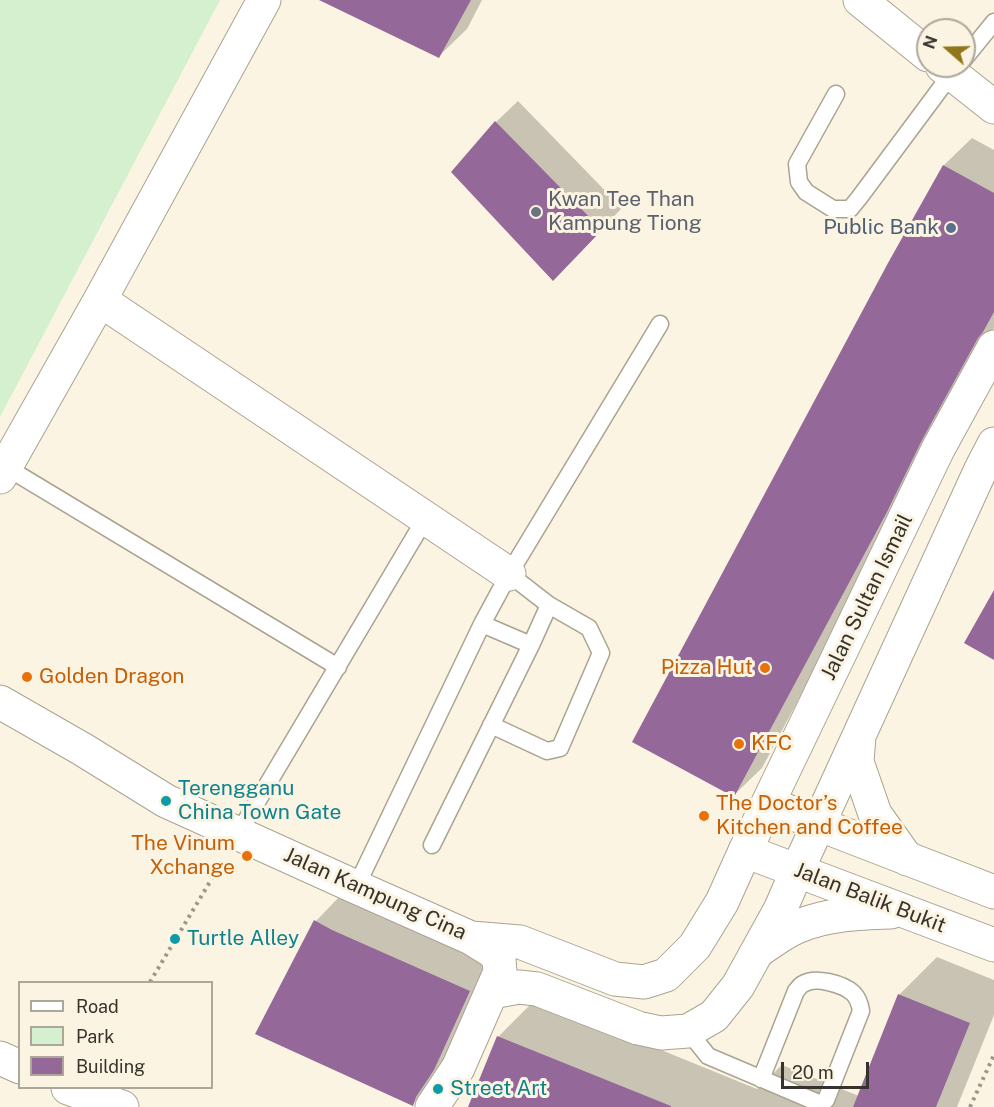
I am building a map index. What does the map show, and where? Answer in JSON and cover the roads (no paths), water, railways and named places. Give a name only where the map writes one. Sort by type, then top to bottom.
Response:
[{"type":"street","points":[[1,470],[100,300],[264,0]]},
{"type":"street","points":[[860,0],[916,40]]},
{"type":"street","points":[[964,78],[994,107]]},
{"type":"street","points":[[100,300],[509,574]]},
{"type":"street","name":"Jalan Sultan Ismail","points":[[746,850],[938,448],[994,348]]},
{"type":"street","points":[[492,992],[519,987],[537,989],[638,1028],[661,1033],[688,1031],[714,1016],[738,986],[780,910],[994,444]]},
{"type":"street","name":"Jalan Kampung Cina","points":[[0,702],[166,801],[238,834],[471,938],[520,942],[615,979],[644,982],[666,975],[696,946],[722,903],[746,850]]},
{"type":"street","points":[[859,735],[857,762],[876,814],[907,859]]},
{"type":"street","points":[[768,803],[994,892]]},
{"type":"street","name":"Jalan Balik Bukit","points":[[746,850],[994,945]]},
{"type":"street","points":[[759,950],[797,926],[822,918],[856,913],[904,912]]},
{"type":"street","points":[[432,1107],[458,1068],[500,972],[500,959],[471,938]]},
{"type":"street","points":[[0,1058],[18,1066]]},
{"type":"street","points":[[77,1096],[122,1107]]},
{"type":"lane","points":[[976,39],[994,22]]},
{"type":"lane","points":[[836,94],[797,164],[799,182],[806,192],[833,208],[850,209],[860,198],[940,78]]},
{"type":"lane","points":[[356,887],[509,574],[660,324]]},
{"type":"lane","points":[[1,470],[338,668]]},
{"type":"lane","points":[[238,834],[425,519]]},
{"type":"lane","points":[[491,725],[547,751],[561,748],[601,653],[589,628],[549,605],[509,574]]},
{"type":"lane","points":[[432,845],[549,605]]},
{"type":"lane","points":[[483,624],[531,645]]},
{"type":"lane","points":[[688,1031],[708,1056],[761,1079],[821,1104],[826,1100],[861,1011],[859,1001],[853,993],[823,980],[811,980],[803,984],[796,991],[761,1079]]},
{"type":"place","name":"Kwan Tee Than Kampung Tiong","points":[[536,212]]},
{"type":"place","name":"Public Bank","points":[[951,228]]},
{"type":"place","name":"Pizza Hut","points":[[765,668]]},
{"type":"place","name":"Golden Dragon","points":[[27,677]]},
{"type":"place","name":"KFC","points":[[739,744]]},
{"type":"place","name":"Terengganu China Town Gate","points":[[166,801]]},
{"type":"place","name":"The Doctor’s Kitchen and Coffee","points":[[704,816]]},
{"type":"place","name":"The Vinum Xchange","points":[[247,856]]},
{"type":"place","name":"Turtle Alley","points":[[175,939]]},
{"type":"place","name":"Street Art","points":[[438,1089]]}]
